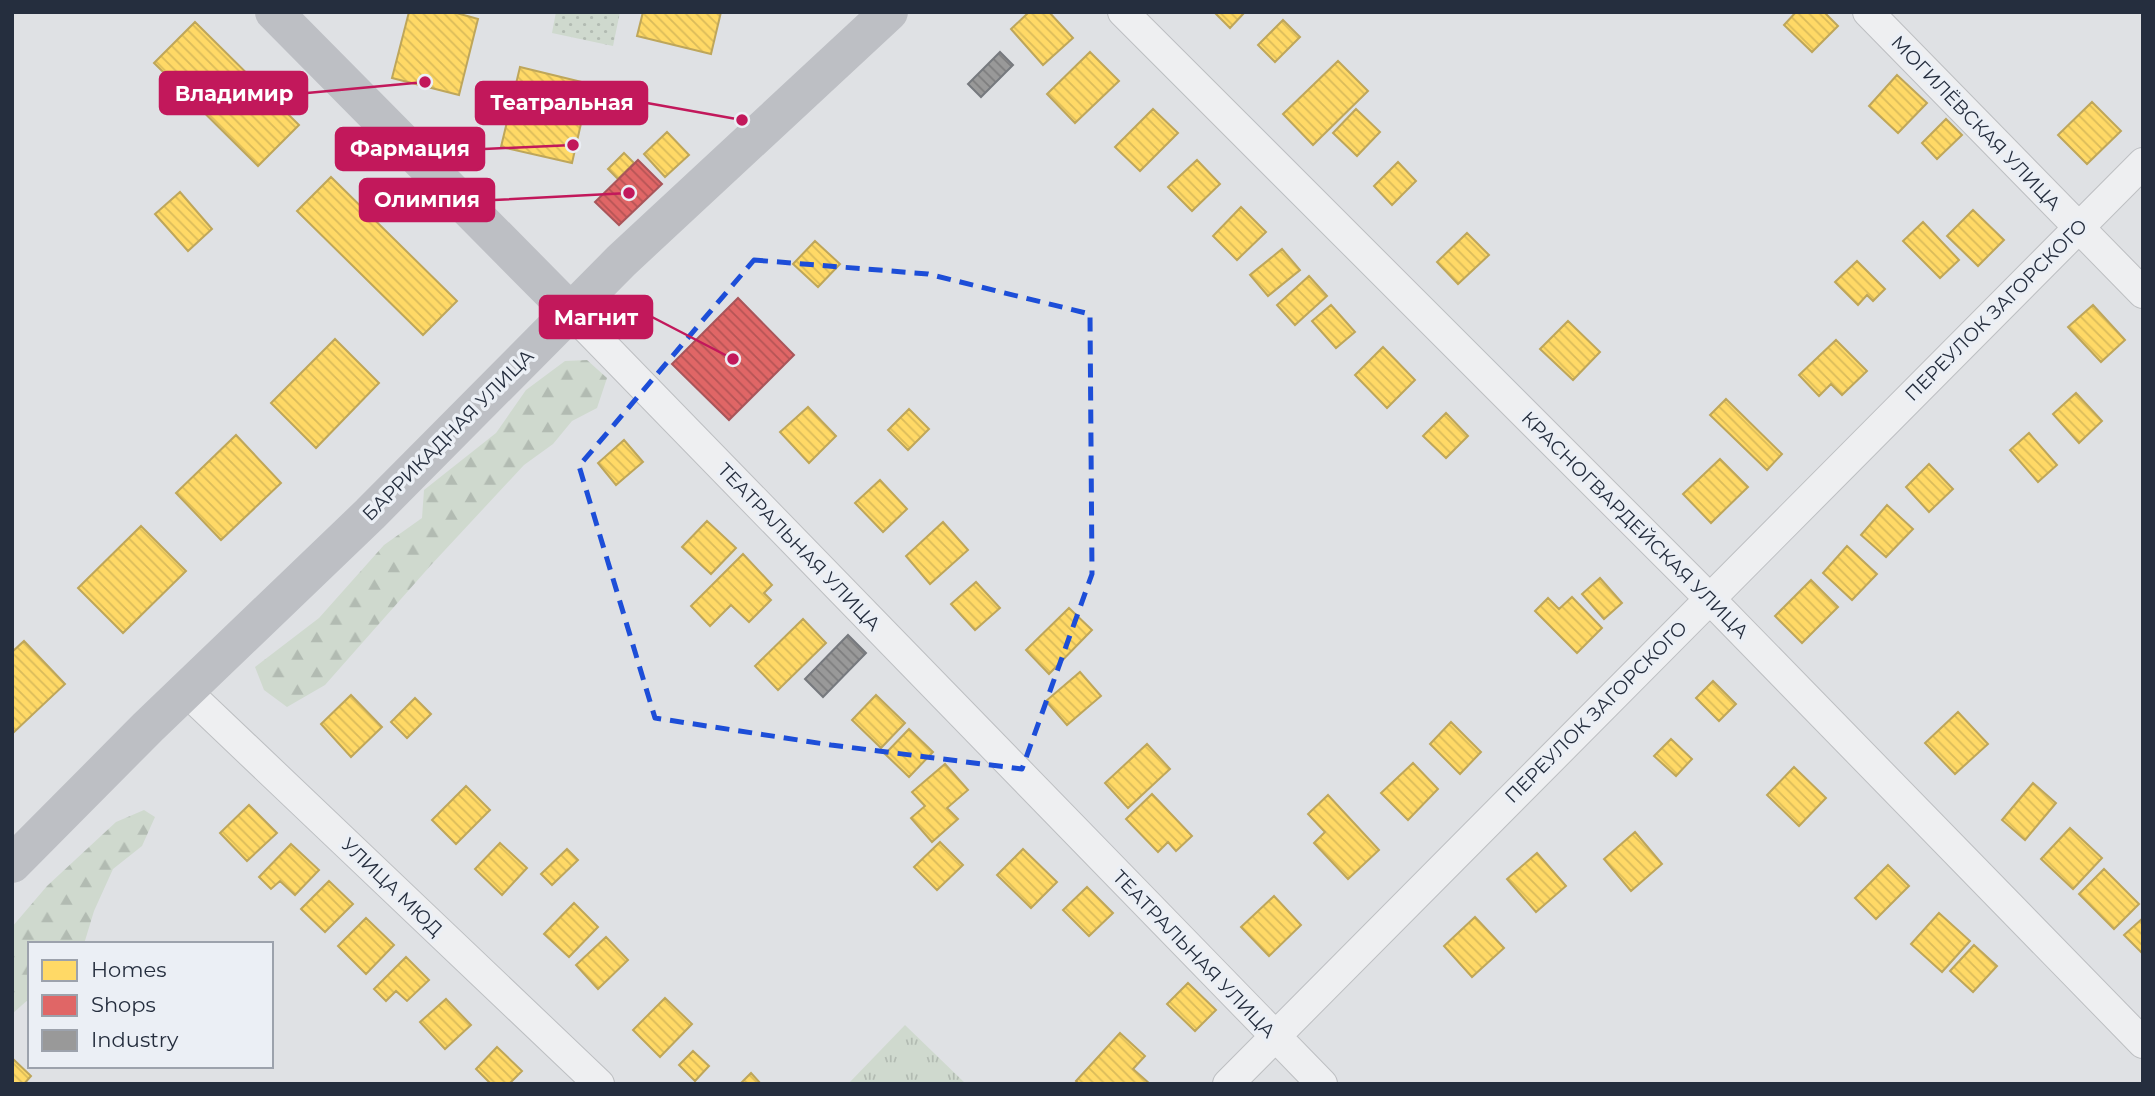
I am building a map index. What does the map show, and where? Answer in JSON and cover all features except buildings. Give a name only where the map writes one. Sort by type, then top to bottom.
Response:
[{"type":"main road","name":"ТЕАТРАЛЬНАЯ УЛИЦА","points":[[274,12],[570,311]]},
{"type":"main road","name":"БАРРИКАДНАЯ УЛИЦА","points":[[12,864],[370,514],[621,261],[889,12]]},
{"type":"street","name":"КРАСНОГВАРДЕЙСКАЯ УЛИЦА","points":[[1123,12],[1709,598],[2143,1043]]},
{"type":"street","name":"МОГИЛЁВСКАЯ УЛИЦА","points":[[1868,12],[2143,293]]},
{"type":"street","name":"ПЕРЕУЛОК ЗАГОРСКОГО","points":[[1228,1084],[2143,163]]},
{"type":"street","name":"ТЕАТРАЛЬНАЯ УЛИЦА","points":[[570,311],[1322,1084]]},
{"type":"street","name":"УЛИЦА МЮД","points":[[186,691],[599,1084]]},
{"type":"highlighted area","points":[[754,260],[928,274],[1090,314],[1092,574],[1022,769],[831,745],[655,718],[579,466]]},
{"type":"green space","points":[[556,12],[620,12],[613,46],[552,33]]},
{"type":"green space","points":[[587,360],[607,378],[597,408],[572,421],[553,444],[524,465],[325,685],[287,707],[264,690],[255,667],[319,618],[384,545],[422,518],[424,490],[496,433],[526,390],[565,361]]},
{"type":"green space","points":[[144,810],[155,817],[142,846],[113,869],[94,911],[85,942],[28,942],[28,1000],[12,1014],[12,927],[47,886],[116,822]]},
{"type":"green space","points":[[905,1025],[966,1084],[848,1084]]},
{"type":"place","name":"Владимир","points":[[425,82]]},
{"type":"place","name":"Театральная","points":[[742,120]]},
{"type":"place","name":"Фармация","points":[[573,145]]},
{"type":"place","name":"Олимпия","points":[[629,193]]},
{"type":"place","name":"Магнит","points":[[733,359]]}]
